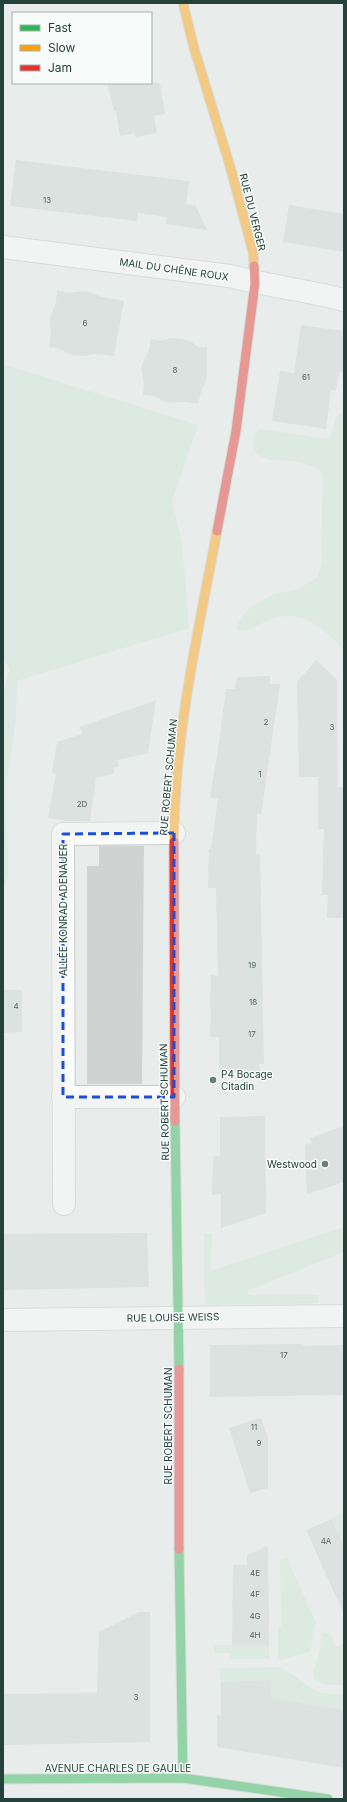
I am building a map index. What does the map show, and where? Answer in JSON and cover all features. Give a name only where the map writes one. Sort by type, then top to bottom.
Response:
[{"type":"street","name":"RUE DU VERGER","points":[[183,3],[194,48],[230,166],[253,252],[255,283],[236,431]]},
{"type":"street","name":"MAIL DU CHÊNE ROUX","points":[[3,246],[230,276],[255,283],[311,291],[344,300]]},
{"type":"street","name":"RUE ROBERT SCHUMAN","points":[[184,1778],[179,1560],[179,1317],[174,1097],[174,833],[184,721],[195,652],[236,431]]},
{"type":"street","name":"ALLÉE KONRAD ADENAUER","points":[[64,1204],[63,834],[174,833]]},
{"type":"street","points":[[63,1097],[174,1097]]},
{"type":"street","name":"RUE LOUISE WEISS","points":[[3,1320],[344,1316]]},
{"type":"street","name":"AVENUE CHARLES DE GAULLE","points":[[3,1779],[184,1778],[328,1799]]},
{"type":"highlighted area","points":[[174,833],[174,1097],[63,1097],[63,834]]},
{"type":"green space","points":[[3,364],[198,425],[172,501],[182,543],[189,628],[17,681],[16,719],[6,785],[8,877],[3,886],[3,693],[10,669],[3,658]]},
{"type":"green space","points":[[344,410],[344,650],[319,627],[301,618],[290,616],[279,617],[250,629],[238,631],[236,626],[249,608],[273,594],[297,590],[317,577],[322,563],[321,545],[323,478],[319,470],[309,465],[292,461],[264,458],[254,451],[253,438],[258,429],[326,439],[331,436],[336,417]]},
{"type":"green space","points":[[344,1227],[344,1252],[248,1291],[248,1295],[318,1295],[318,1303],[208,1305],[205,1303],[204,1234],[212,1233],[210,1271]]},
{"type":"green space","points":[[344,1510],[344,1546],[332,1519]]},
{"type":"green space","points":[[287,1558],[316,1623],[313,1630],[311,1651],[282,1660],[278,1659],[278,1627],[281,1627],[280,1560]]},
{"type":"green space","points":[[322,1630],[324,1634],[329,1632],[336,1647],[344,1643],[344,1685],[330,1685],[321,1683],[314,1678],[313,1674],[320,1649]]},
{"type":"green space","points":[[214,1645],[269,1645],[269,1659],[231,1659],[231,1653],[214,1653]]},
{"type":"green space","points":[[279,1667],[316,1691],[322,1693],[344,1694],[344,1710],[272,1699],[271,1680],[221,1682],[220,1668]]},
{"type":"building","points":[[160,83],[165,114],[154,116],[157,133],[135,137],[135,133],[120,136],[116,111],[114,111],[107,84]]},
{"type":"building","points":[[16,160],[189,181],[186,204],[195,205],[207,230],[166,224],[167,217],[138,213],[137,221],[10,206]]},
{"type":"building","points":[[289,205],[344,214],[344,252],[283,242]]},
{"type":"building","points":[[57,291],[68,293],[86,291],[102,297],[124,301],[114,356],[93,354],[85,356],[72,355],[60,349],[49,347],[51,336],[50,318],[56,302]]},
{"type":"building","points":[[301,325],[344,331],[344,372],[339,372],[336,391],[331,390],[326,429],[272,421],[280,371],[294,373]]},
{"type":"building","points":[[172,338],[190,341],[198,347],[207,347],[207,377],[198,404],[187,402],[168,403],[154,396],[143,395],[144,384],[141,367],[149,350],[151,339],[161,341]]},
{"type":"building","points":[[316,660],[337,680],[338,787],[344,787],[344,918],[327,918],[328,895],[322,895],[324,829],[318,829],[318,777],[299,777],[297,682]]},
{"type":"building","points":[[270,676],[270,684],[280,684],[261,815],[257,814],[256,854],[260,854],[264,1064],[259,1064],[260,1071],[219,1071],[219,1037],[210,1037],[211,975],[218,976],[216,888],[208,888],[209,849],[211,849],[218,799],[210,798],[226,689],[235,689],[237,677]]},
{"type":"building","points":[[156,700],[148,753],[117,760],[119,766],[113,768],[115,773],[96,778],[90,821],[68,821],[48,818],[56,774],[52,773],[57,742],[82,734],[80,727]]},
{"type":"building","points":[[99,846],[144,846],[142,1084],[87,1084],[87,866],[99,866]]},
{"type":"building","points":[[3,990],[22,990],[22,1032],[3,1033]]},
{"type":"building","points":[[265,1116],[266,1213],[221,1228],[221,1194],[212,1195],[213,1156],[220,1156],[220,1117]]},
{"type":"building","name":"Westwood","points":[[344,1126],[344,1182],[307,1194],[305,1145],[312,1143],[310,1138]]},
{"type":"building","points":[[147,1233],[149,1287],[3,1290],[3,1234]]},
{"type":"building","points":[[302,1344],[302,1346],[344,1345],[344,1395],[210,1397],[210,1345]]},
{"type":"building","points":[[261,1418],[268,1438],[268,1488],[250,1493],[229,1428]]},
{"type":"building","points":[[332,1519],[344,1546],[344,1614],[306,1530]]},
{"type":"building","points":[[268,1546],[269,1645],[232,1645],[233,1565],[247,1565],[247,1555]]},
{"type":"building","points":[[139,1612],[150,1612],[150,1742],[3,1745],[3,1694],[97,1693],[99,1632]]},
{"type":"building","points":[[271,1680],[272,1699],[344,1710],[344,1768],[217,1747],[217,1715],[221,1716],[221,1682]]},
{"type":"traffic: fast","points":[[175,1121],[179,1369]]},
{"type":"traffic: fast","points":[[179,1549],[183,1778]]},
{"type":"traffic: fast","points":[[3,1779],[183,1778],[328,1799]]},
{"type":"traffic: slow","points":[[183,3],[194,48],[230,166],[253,252],[254,266]]},
{"type":"traffic: slow","points":[[174,842],[178,763],[188,685],[217,531]]},
{"type":"traffic: jam","points":[[217,531],[236,431],[255,283],[254,266]]},
{"type":"traffic: jam","points":[[174,842],[175,1121]]},
{"type":"traffic: jam","points":[[179,1369],[179,1549]]},
{"type":"place","name":"P4 Bocage Citadin","points":[[213,1080]]},
{"type":"place","name":"Westwood","points":[[325,1164]]}]
